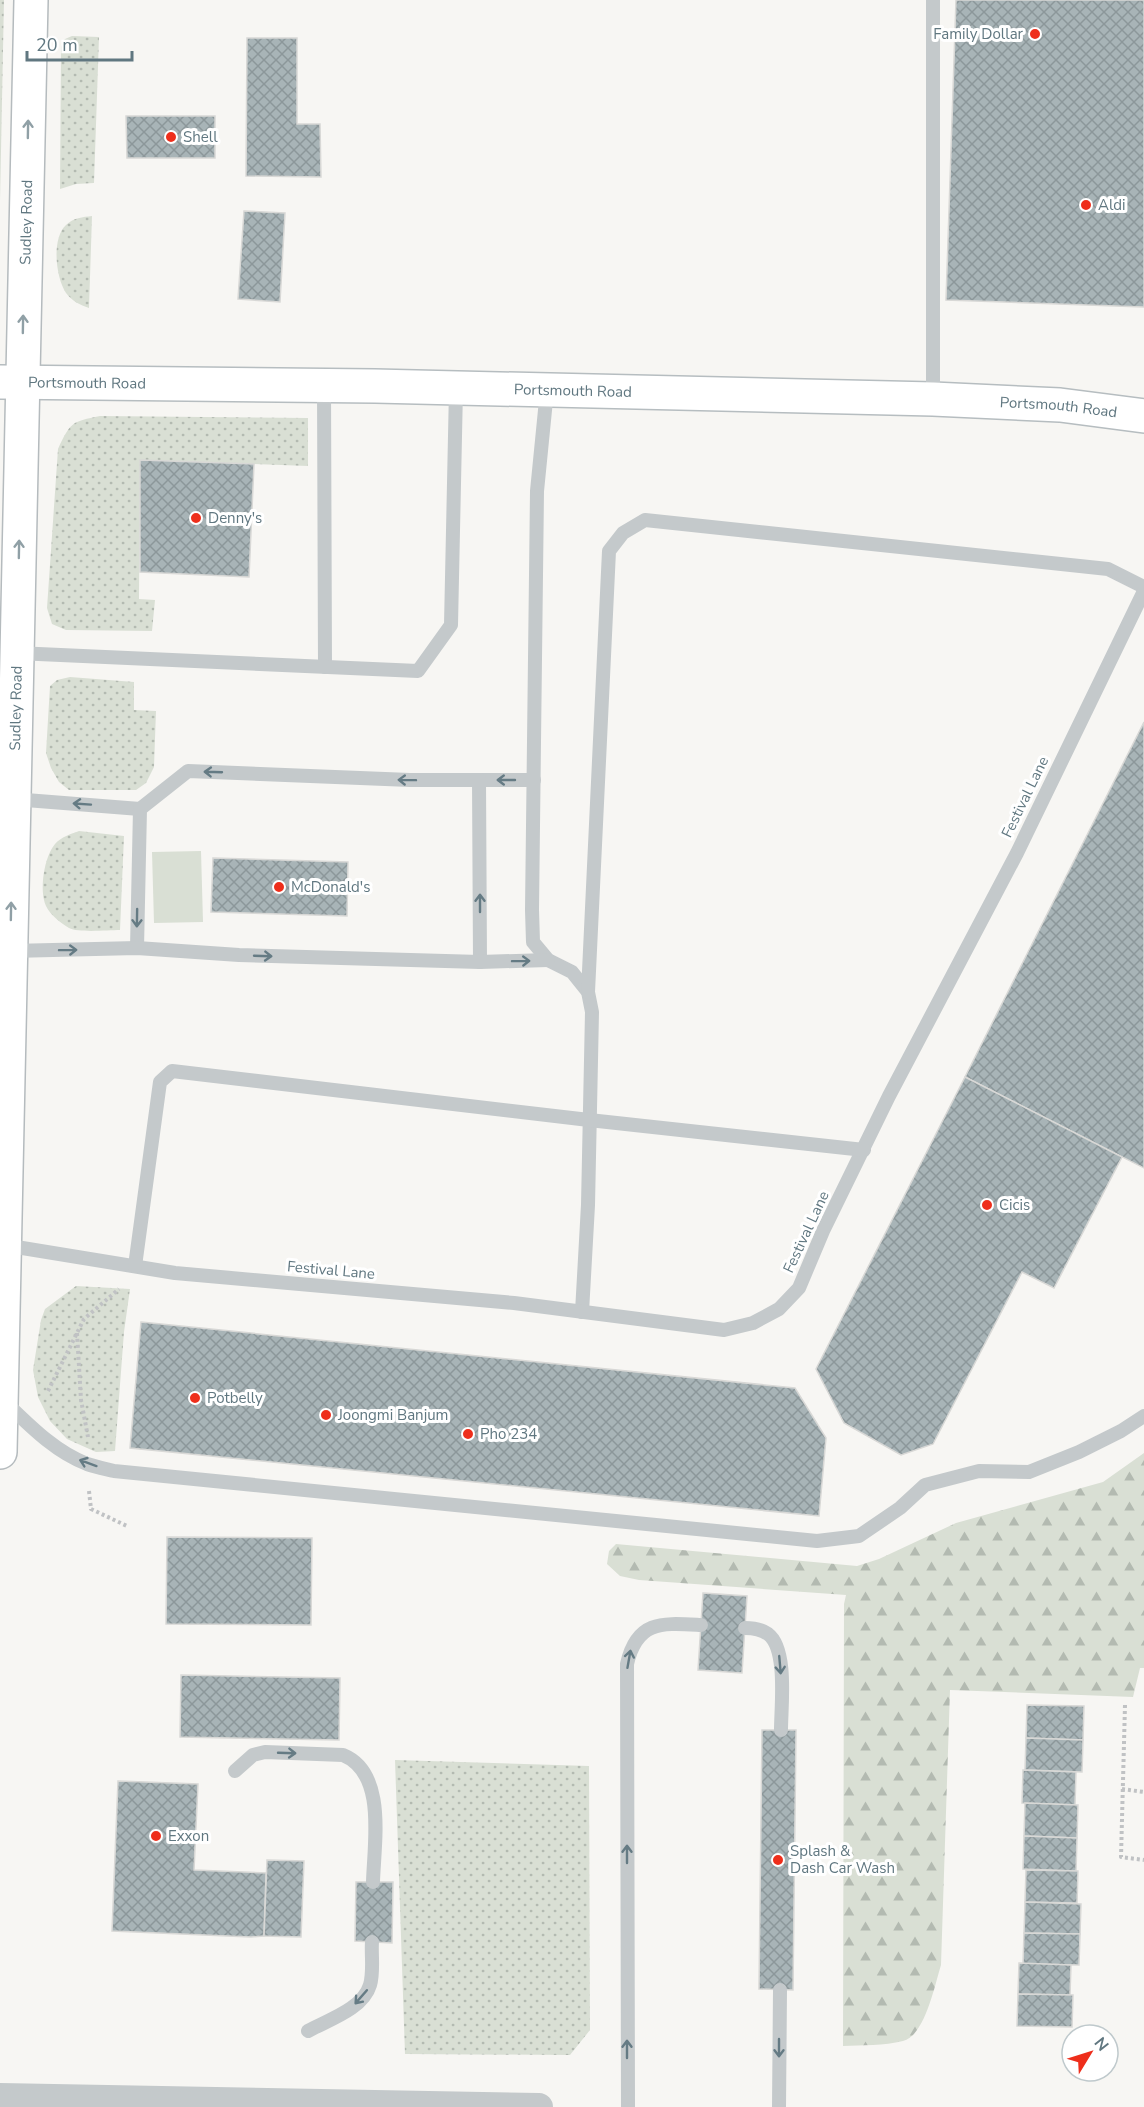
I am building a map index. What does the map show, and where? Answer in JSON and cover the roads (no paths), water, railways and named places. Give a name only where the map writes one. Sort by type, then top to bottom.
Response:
[{"type":"main road","name":"Sudley Road","points":[[0,1452],[16,653],[11,382],[31,0]]},
{"type":"main road","name":"Portsmouth Road","points":[[11,382],[456,388],[933,399],[1060,405],[1144,416]]},
{"type":"street","points":[[0,2097],[539,2107]]},
{"type":"lane","points":[[933,0],[933,399]]},
{"type":"lane","points":[[324,386],[325,667]]},
{"type":"lane","points":[[16,653],[418,671],[451,625],[456,388]]},
{"type":"lane","points":[[547,390],[537,491],[533,942],[548,960],[572,972],[588,992]]},
{"type":"lane","points":[[582,1312],[588,1205],[592,1012],[588,992],[609,551],[623,533],[645,520],[1108,569],[1144,589]]},
{"type":"lane","name":"Festival Lane","points":[[4,1245],[175,1273],[514,1303],[724,1330],[753,1323],[779,1309],[799,1288],[823,1231],[889,1096],[1017,853],[1144,589]]},
{"type":"lane","points":[[13,799],[140,808],[188,771],[410,780],[534,780]]},
{"type":"lane","points":[[479,780],[480,962]]},
{"type":"lane","points":[[137,948],[140,808]]},
{"type":"lane","points":[[10,951],[137,948],[239,955],[480,962],[548,960]]},
{"type":"lane","points":[[135,1266],[160,1082],[172,1071],[864,1150]]},
{"type":"lane","points":[[1,1398],[28,1424],[63,1452],[95,1466],[114,1471],[818,1541],[860,1536],[900,1508],[925,1485],[979,1471],[1029,1472],[1100,1442],[1144,1416]]},
{"type":"lane","points":[[627,2107],[627,1664],[631,1647],[643,1632],[661,1625],[701,1625]]},
{"type":"lane","points":[[745,1628],[761,1630],[769,1634],[777,1646],[781,1659],[781,1730]]},
{"type":"lane","points":[[235,1771],[253,1755],[265,1752],[343,1755],[352,1759],[366,1774],[374,1797],[373,1882]]},
{"type":"lane","points":[[308,2031],[350,2009],[367,1993],[371,1982],[372,1942]]},
{"type":"lane","points":[[779,2107],[780,1990]]},
{"type":"place","name":"Family Dollar","points":[[1035,34]]},
{"type":"place","name":"Shell","points":[[171,137]]},
{"type":"place","name":"Aldi","points":[[1086,205]]},
{"type":"place","name":"Denny's","points":[[196,518]]},
{"type":"place","name":"McDonald's","points":[[279,887]]},
{"type":"place","name":"Cicis","points":[[987,1205]]},
{"type":"place","name":"Potbelly","points":[[195,1398]]},
{"type":"place","name":"Joongmi Banjum","points":[[326,1415]]},
{"type":"place","name":"Pho 234","points":[[468,1434]]},
{"type":"place","name":"Exxon","points":[[156,1836]]},
{"type":"place","name":"Splash & Dash Car Wash","points":[[778,1860]]}]
